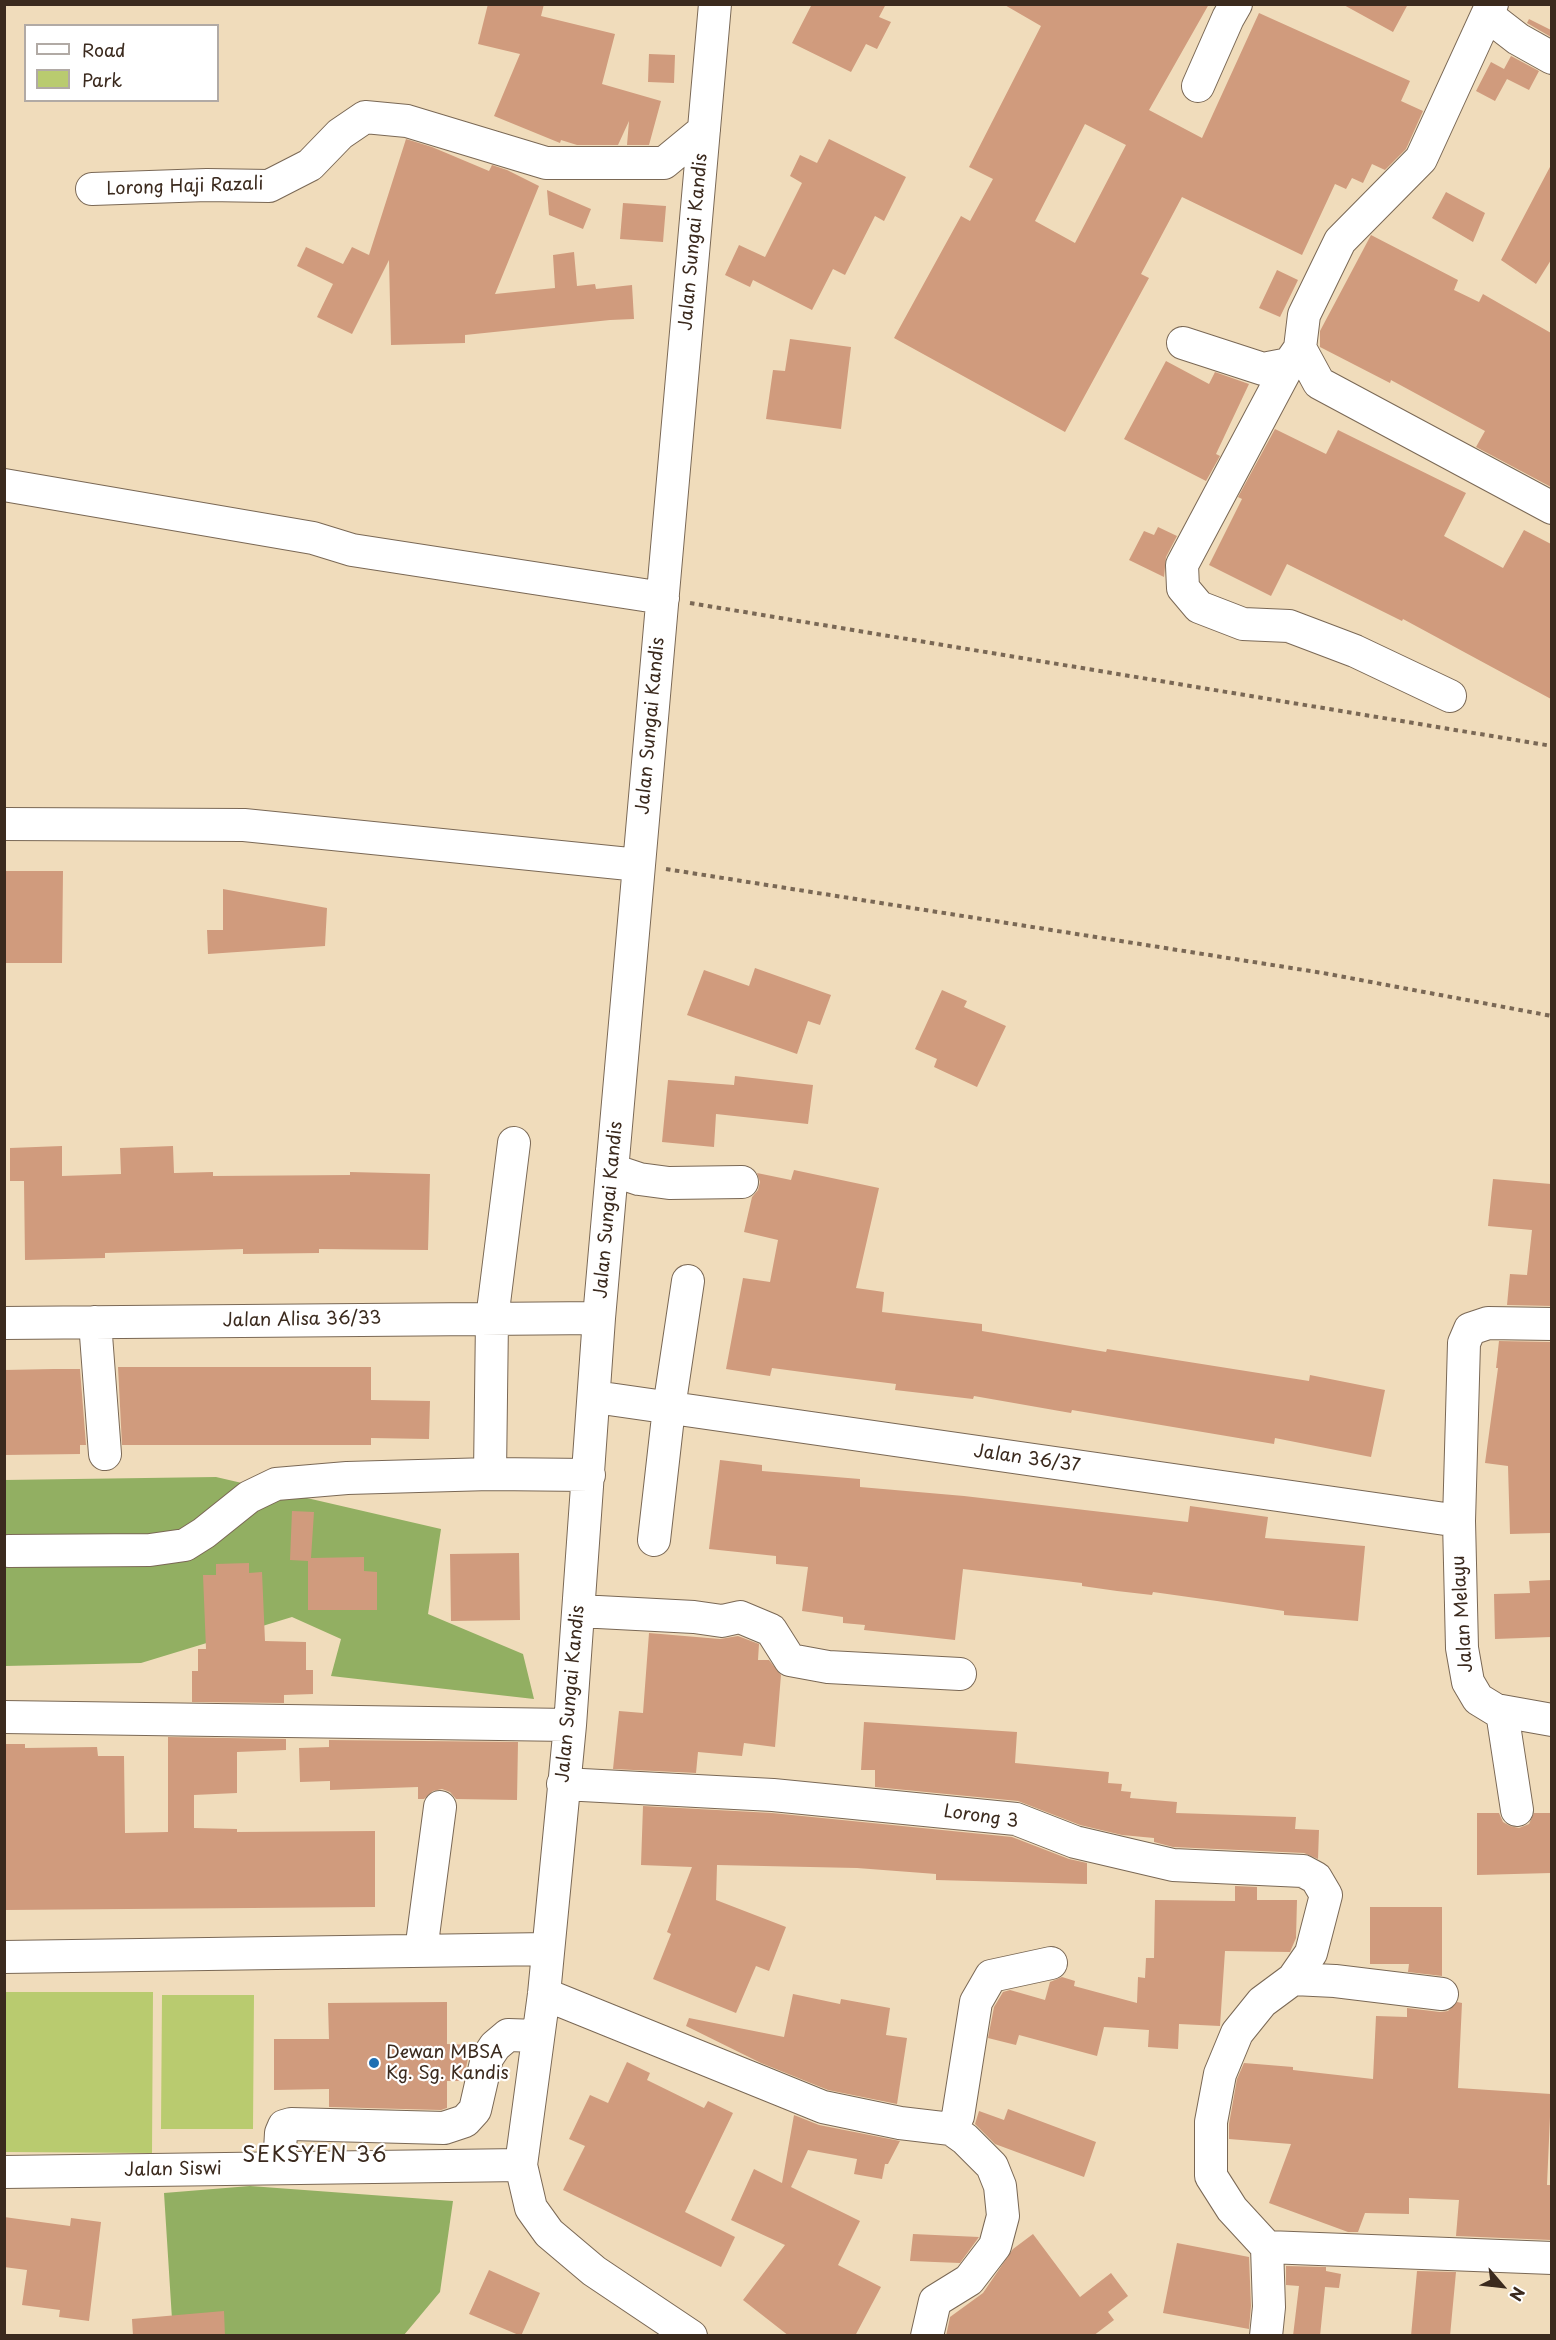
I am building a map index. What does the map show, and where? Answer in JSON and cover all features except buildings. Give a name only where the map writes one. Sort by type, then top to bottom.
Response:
[{"type":"street","name":"Jalan Sungai Kandis","points":[[692,2336],[594,2271],[549,2233],[531,2208],[522,2165],[544,1994],[570,1725],[599,1318],[715,4]]},
{"type":"street","points":[[1198,86],[1236,4]]},
{"type":"street","points":[[1450,696],[1355,651],[1289,626],[1243,624],[1199,607],[1183,588],[1182,565],[1295,356],[1304,315],[1340,241],[1421,159],[1489,10],[1518,39],[1551,58]]},
{"type":"street","name":"Lorong Haji Razali","points":[[92,189],[207,185],[268,186],[310,165],[340,134],[365,117],[407,121],[546,163],[664,163],[704,130]]},
{"type":"street","points":[[1183,343],[1263,369],[1295,356]]},
{"type":"street","points":[[1295,356],[1319,383],[1551,508]]},
{"type":"street","points":[[4,485],[313,538],[352,550],[663,598]]},
{"type":"street","points":[[4,824],[244,825],[639,865]]},
{"type":"street","points":[[490,1474],[492,1318],[514,1143]]},
{"type":"street","points":[[612,1170],[639,1179],[669,1183],[742,1182]]},
{"type":"street","points":[[654,1540],[669,1408],[688,1281]]},
{"type":"street","name":"Jalan Alisa 36/33","points":[[4,1323],[599,1318]]},
{"type":"street","points":[[95,1322],[105,1454]]},
{"type":"street","name":"Jalan Melayu","points":[[1551,1324],[1488,1323],[1470,1329],[1464,1344],[1459,1521],[1462,1648],[1468,1682],[1478,1700],[1496,1710],[1551,1720]]},
{"type":"street","name":"Jalan 36/37","points":[[595,1397],[1459,1521]]},
{"type":"street","points":[[8,1551],[150,1550],[185,1545],[249,1497],[276,1484],[346,1478],[490,1474],[589,1475]]},
{"type":"street","points":[[579,1611],[694,1617],[722,1621],[740,1617],[771,1630],[790,1660],[828,1667],[960,1674]]},
{"type":"street","points":[[1502,1712],[1517,1810]]},
{"type":"street","points":[[4,1716],[570,1725]]},
{"type":"street","name":"Lorong 3","points":[[563,1784],[772,1796],[1016,1819],[1074,1842],[1173,1865],[1303,1871],[1316,1878],[1326,1895],[1311,1953],[1293,1979],[1262,2002],[1237,2033],[1220,2074],[1211,2122],[1211,2176],[1232,2209],[1267,2247]]},
{"type":"street","points":[[421,1951],[440,1808]]},
{"type":"street","points":[[4,1957],[548,1949]]},
{"type":"street","points":[[951,2129],[958,2116],[976,2002],[990,1976],[1052,1963]]},
{"type":"street","points":[[1293,1979],[1335,1981],[1442,1994]]},
{"type":"street","points":[[544,1994],[823,2107],[900,2123],[951,2129],[965,2139],[992,2166],[1000,2186],[1003,2216],[995,2246],[969,2280],[934,2301],[927,2336]]},
{"type":"street","points":[[279,2168],[280,2133],[284,2126],[291,2124],[444,2128],[465,2121],[475,2110],[487,2058],[495,2046],[508,2036],[538,2036]]},
{"type":"street","name":"Jalan Siswi","points":[[4,2172],[522,2165]]},
{"type":"street","points":[[1266,2336],[1269,2307],[1267,2247],[1551,2258]]},
{"type":"path","points":[[663,598],[1551,746]]},
{"type":"path","points":[[639,865],[1323,973],[1551,1016]]},
{"type":"green space","points":[[216,1477],[441,1529],[428,1614],[523,1654],[534,1699],[331,1676],[341,1639],[292,1617],[141,1663],[5,1666],[4,1480]]},
{"type":"green space","points":[[5,1992],[153,1992],[152,2153],[5,2152]]},
{"type":"green space","points":[[162,1995],[254,1995],[253,2129],[161,2129]]},
{"type":"green space","points":[[250,2186],[453,2201],[440,2292],[404,2335],[173,2335],[164,2193]]},
{"type":"place","name":"Dewan MBSA Kg. Sg. Kandis","points":[[374,2063]]},
{"type":"district","name":"SEKSYEN 36","points":[[315,2156]]}]
